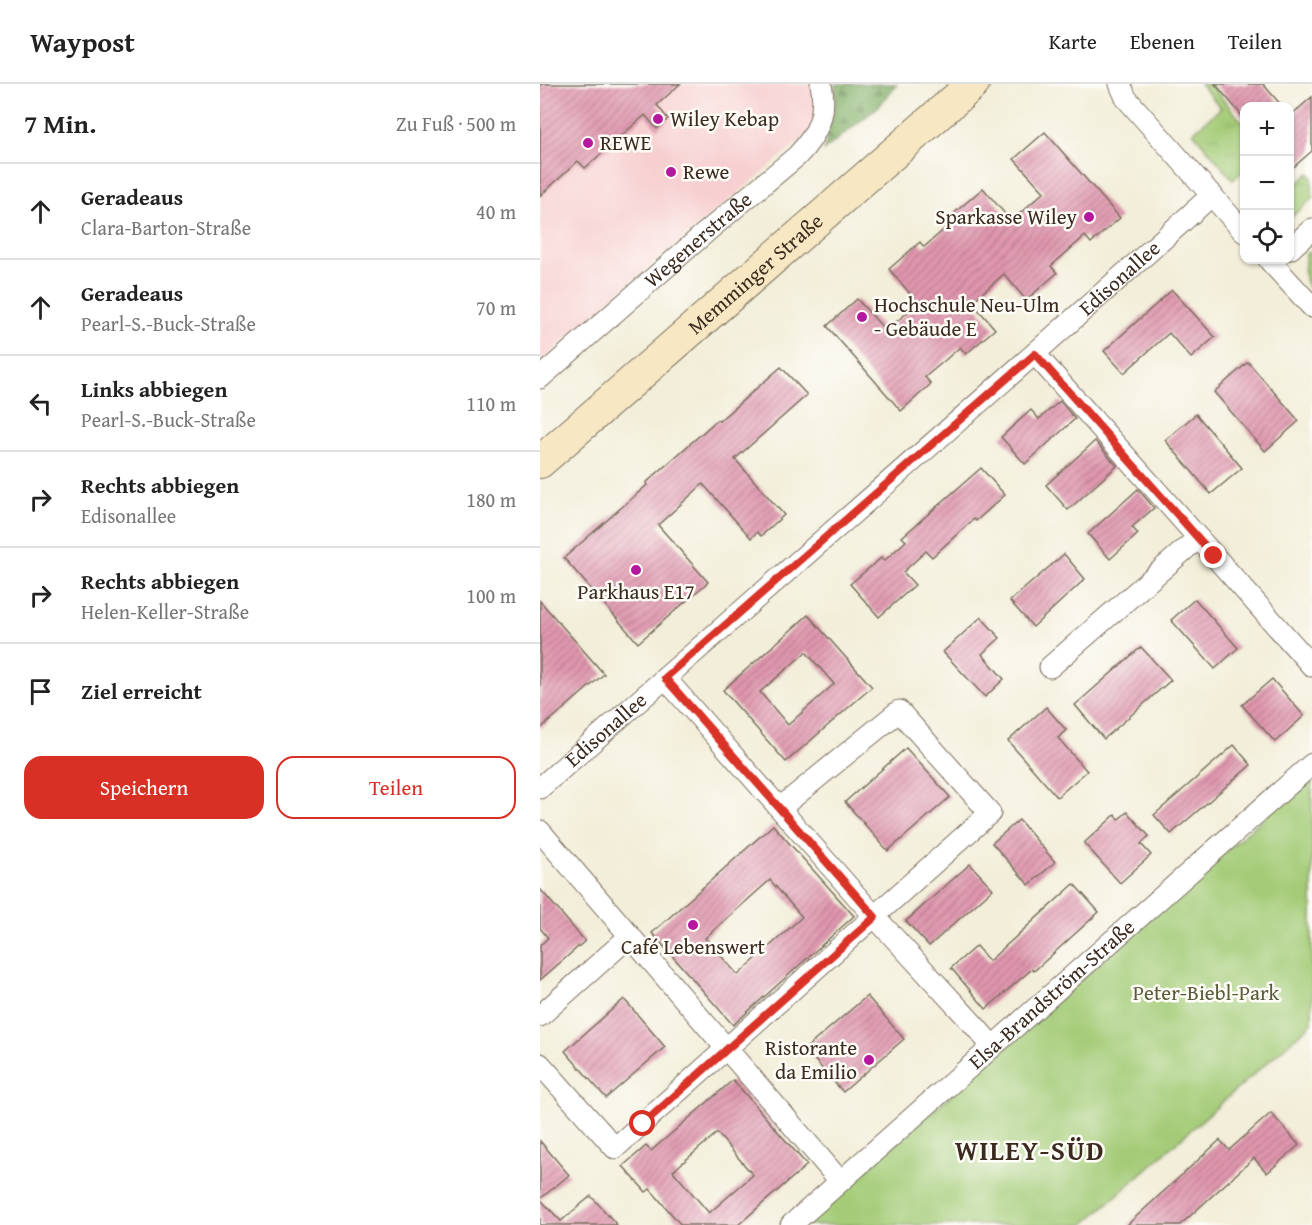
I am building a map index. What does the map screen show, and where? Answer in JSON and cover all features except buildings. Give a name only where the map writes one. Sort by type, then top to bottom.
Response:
[{"type":"main road","name":"Memminger Straße","points":[[540,462],[973,84]]},
{"type":"street","name":"Wegenerstraße","points":[[540,378],[705,233],[797,156],[808,144],[820,121],[824,102],[821,84]]},
{"type":"street","points":[[1103,84],[1110,90],[1123,91],[1240,226]]},
{"type":"street","name":"Edisonallee","points":[[540,788],[1035,354],[1212,195]]},
{"type":"street","points":[[1294,245],[1312,229]]},
{"type":"street","points":[[1276,264],[1312,307]]},
{"type":"street","points":[[1035,354],[1312,666]]},
{"type":"street","points":[[1050,667],[1198,537]]},
{"type":"street","points":[[665,678],[992,1046]]},
{"type":"street","points":[[540,1064],[615,1148],[990,813],[899,711],[780,808]]},
{"type":"street","name":"Elsa-Brandström-Straße","points":[[791,1225],[1312,764]]},
{"type":"street","points":[[540,831],[840,1181]]},
{"type":"street","points":[[540,1016],[630,936]]},
{"type":"shaded area","points":[[540,84],[868,84],[540,362]]},
{"type":"green space","points":[[836,84],[871,84],[872,86],[897,84],[879,106],[824,150],[836,100]]},
{"type":"green space","points":[[1200,84],[1210,84],[1240,119],[1240,174],[1233,180],[1193,132],[1221,108]]},
{"type":"green space","points":[[1309,173],[1312,177],[1312,199],[1294,215],[1294,210],[1294,186]]},
{"type":"green space","points":[[1309,252],[1312,257],[1312,292],[1304,274],[1306,254]]},
{"type":"green space","name":"Peter-Biebl-Park","points":[[1312,775],[1312,1023],[1083,1225],[804,1225]]},
{"type":"place","name":"Wiley Kebap","points":[[658,119]]},
{"type":"place","name":"REWE","points":[[588,143]]},
{"type":"place","name":"Rewe","points":[[671,172]]},
{"type":"place","name":"Sparkasse Wiley","points":[[1089,217]]},
{"type":"place","name":"Hochschule Neu-Ulm - Gebäude E","points":[[862,317]]},
{"type":"place","name":"Parkhaus E17","points":[[636,570]]},
{"type":"place","name":"Café Lebenswert","points":[[693,925]]},
{"type":"place","name":"Ristorante da Emilio","points":[[869,1060]]},
{"type":"district","name":"WILEY-SÜD","points":[[1030,1151]]},
{"type":"route","points":[[643,1124],[875,917],[665,678],[1035,354],[1214,556]]}]
